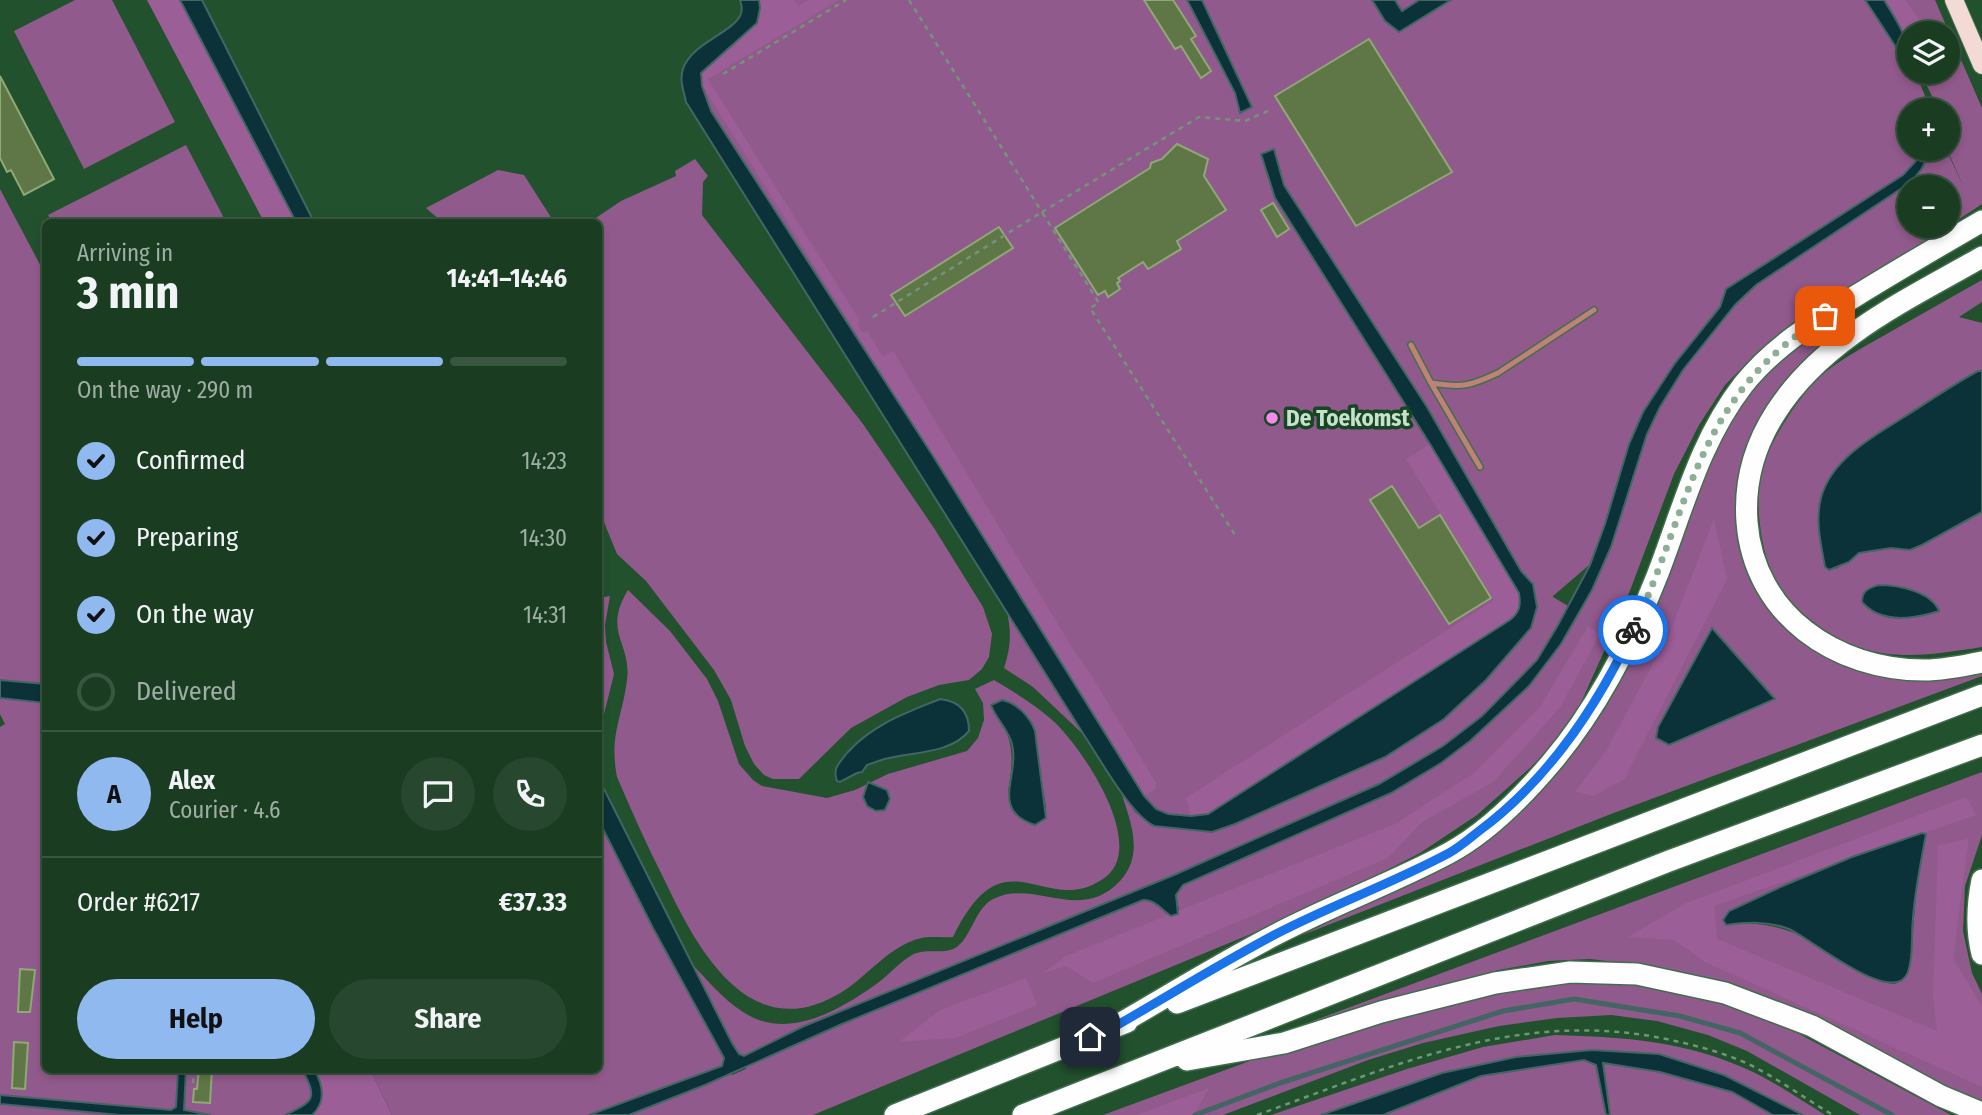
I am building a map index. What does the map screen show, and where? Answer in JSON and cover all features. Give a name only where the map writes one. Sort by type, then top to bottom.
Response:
[{"type":"highway","points":[[1114,1027],[1276,934],[1451,852],[1517,800],[1552,762],[1613,671],[1657,576],[1689,484],[1710,437],[1745,383],[1773,354],[1804,329],[1982,221]]},
{"type":"highway","points":[[1982,257],[1877,318],[1840,343],[1791,391],[1776,411],[1753,457],[1746,491],[1746,514],[1752,554],[1777,605],[1809,635],[1823,644],[1871,662],[1895,667],[1924,670],[1982,662]]},
{"type":"highway","points":[[895,1115],[1114,1027],[1982,695]]},
{"type":"highway","points":[[1023,1115],[1669,861],[1982,745]]},
{"type":"highway","points":[[1982,880],[1978,909],[1982,954]]},
{"type":"highway","points":[[1140,1069],[1284,1043],[1381,1012],[1495,983],[1570,972],[1637,974],[1725,993],[1812,1026],[1941,1096],[1982,1113]]},
{"type":"main road","points":[[1954,0],[1982,65]]},
{"type":"lane","points":[[1432,383],[1459,387],[1486,379],[1594,310]]},
{"type":"lane","points":[[1411,345],[1480,467]]},
{"type":"path","points":[[723,74],[846,0]]},
{"type":"path","points":[[909,0],[1098,303],[1090,308],[1237,538]]},
{"type":"path","points":[[873,317],[1199,117],[1245,121],[1268,111]]},
{"type":"path","points":[[1257,1115],[1415,1058],[1467,1043],[1510,1035],[1580,1029],[1640,1033],[1691,1045],[1745,1063],[1833,1115]]},
{"type":"path","points":[[192,1083],[193,1073]]},
{"type":"shaded area","points":[[75,0],[112,0],[175,122],[84,169],[14,31]]},
{"type":"shaded area","points":[[147,0],[180,0],[294,219],[262,219]]},
{"type":"shaded area","name":"De Toekomst","points":[[755,0],[1873,0],[1897,39],[1897,84],[1920,84],[1926,98],[1897,98],[1897,161],[1952,161],[1958,175],[1897,175],[1897,238],[1931,238],[1800,317],[1761,349],[1725,385],[1699,425],[1674,474],[1623,609],[1579,707],[1552,745],[1477,815],[1420,853],[1309,910],[813,1115],[392,1115],[372,1073],[602,1073],[602,827],[732,1075],[746,1069],[692,964],[729,1001],[760,1020],[777,1024],[794,1023],[829,1013],[875,985],[912,955],[958,946],[982,909],[993,899],[1025,893],[1073,900],[1089,899],[1105,893],[1120,881],[1128,870],[1134,847],[1131,823],[1119,786],[1135,812],[1154,826],[1212,832],[1235,824],[1385,757],[1444,719],[1486,680],[1531,628],[1216,820],[1161,824],[693,87],[748,26]],"holes":[[[1595,560],[1575,610],[1553,596]],[[1191,867],[1194,879],[1182,886],[1176,895],[1179,910],[1169,914],[1147,899],[1174,875]]]},
{"type":"shaded area","points":[[759,0],[794,0],[799,6],[809,0],[839,0],[708,79],[860,321],[857,324],[863,333],[867,331],[883,357],[893,351],[1071,646],[1090,673],[1156,783],[1156,788],[1144,796],[702,85],[701,73],[735,45],[760,8]]},
{"type":"shaded area","points":[[1884,0],[1907,0],[1919,21],[1897,21]]},
{"type":"shaded area","name":"De Toekomst","points":[[1907,0],[1935,0],[1944,21],[1918,21]]},
{"type":"shaded area","name":"De Toekomst","points":[[1960,57],[1982,108],[1982,204],[1960,219],[1960,179],[1964,188],[1952,161],[1960,161],[1960,98],[1933,98],[1926,84],[1960,84]]},
{"type":"shaded area","points":[[186,145],[224,219],[50,219],[48,215]]},
{"type":"shaded area","points":[[695,159],[708,176],[703,182],[702,215],[863,424],[934,528],[983,607],[992,634],[989,657],[982,669],[969,680],[939,685],[907,697],[851,728],[799,779],[773,779],[764,775],[754,764],[745,746],[731,700],[714,670],[646,581],[617,554],[602,517],[602,219],[594,219],[621,201],[676,176],[675,171]]},
{"type":"shaded area","points":[[498,170],[524,175],[552,219],[439,219],[426,208]]},
{"type":"shaded area","points":[[0,189],[42,268],[42,1073],[332,1073],[340,1115],[0,1115],[0,727],[5,724],[0,714]]},
{"type":"shaded area","points":[[1982,280],[1982,302],[1959,317],[1982,323],[1982,371],[1899,419],[1863,446],[1829,478],[1836,569],[1859,553],[1891,548],[1910,550],[1982,512],[1982,647],[1906,655],[1861,648],[1829,633],[1809,619],[1776,583],[1765,554],[1760,521],[1759,490],[1763,467],[1779,431],[1816,380],[1857,351]]},
{"type":"shaded area","points":[[1844,315],[1825,344],[1775,401],[1743,549],[1802,638],[1845,667],[1882,677],[1933,679],[1982,671],[1982,676],[1611,814],[1300,936],[1425,875],[1521,807],[1567,761],[1610,697],[1713,445],[1766,371]]},
{"type":"shaded area","points":[[1430,444],[1519,593],[1518,611],[1510,620],[1208,814],[1191,816],[1186,798],[1494,600],[1406,459]]},
{"type":"shaded area","points":[[1714,519],[1727,579],[1625,778],[1594,796],[1575,792],[1606,751],[1669,634]]},
{"type":"shaded area","points":[[628,590],[670,631],[707,679],[718,701],[739,764],[762,786],[827,798],[855,790],[888,774],[967,751],[978,738],[984,720],[983,703],[975,689],[994,680],[1051,719],[1079,751],[1106,797],[1116,822],[1119,845],[1116,864],[1103,879],[1082,889],[1062,890],[1008,882],[990,888],[972,905],[953,937],[925,937],[899,947],[842,992],[809,1006],[780,1008],[754,1000],[731,983],[711,961],[693,934],[677,906],[617,777],[615,738],[627,680],[626,656],[618,628],[621,605]],"holes":[[[992,709],[1024,714],[1032,722],[1046,807],[1046,818],[1035,825],[1008,792],[1011,748],[1005,729]]]},
{"type":"shaded area","points":[[610,596],[605,625],[614,674],[602,722],[602,597]]},
{"type":"shaded area","points":[[1006,609],[1084,735],[1033,687],[1004,668],[1010,638]]},
{"type":"shaded area","points":[[1588,626],[1600,634],[1561,706],[1493,782],[1422,822],[1388,858],[1093,983],[1066,966],[1043,973],[1066,956],[1395,824],[1474,773],[1540,707]]},
{"type":"shaded area","points":[[1982,772],[1982,835],[1965,886],[1963,931],[1972,973],[1982,994],[1982,1104],[1649,966],[1590,959],[1548,961],[1499,970],[1302,1025]],"holes":[[[1925,834],[1917,881],[1911,956],[1902,981],[1894,984],[1881,982],[1826,948],[1789,931],[1770,926],[1726,925],[1729,911],[1852,857]]]},
{"type":"shaded area","points":[[1966,797],[1976,815],[1714,906],[1717,939],[1937,1031],[1933,998],[1938,846],[1969,838],[1953,958],[1982,1007],[1982,1087],[1705,962],[1675,940],[1628,937],[1684,904]]},
{"type":"shaded area","points":[[1026,978],[1037,1005],[956,1038],[899,1042],[940,1010]]},
{"type":"shaded area","points":[[1523,978],[1623,979],[1746,1009],[1788,1028],[1951,1115],[1860,1115],[1747,1051],[1708,1035],[1657,1021],[1611,1015],[1557,1018],[1499,1026],[1423,1043],[1368,1060],[1223,1115],[1103,1115],[1266,1055]]},
{"type":"shaded area","points":[[1555,1035],[1655,1042],[1703,1053],[1760,1076],[1825,1115],[1779,1115],[1702,1074],[1584,1060],[1596,1065],[1606,1115],[1271,1115],[1407,1069],[1483,1047]]},
{"type":"shaded area","points":[[1602,1063],[1660,1072],[1732,1092],[1773,1115],[1610,1115]]},
{"type":"shaded area","points":[[316,1073],[372,1073],[392,1115],[312,1115],[321,1082]]},
{"type":"shaded area","points":[[1209,1088],[1194,1115],[1137,1115]]},
{"type":"water","points":[[180,0],[202,0],[312,219],[294,219]]},
{"type":"water","points":[[740,0],[759,0],[757,23],[701,73],[702,86],[711,111],[933,456],[1144,796],[1156,809],[1168,814],[1208,814],[1510,620],[1520,605],[1519,593],[1430,444],[1275,198],[1261,154],[1274,149],[1284,185],[1427,407],[1521,571],[1533,584],[1537,607],[1531,628],[1486,680],[1444,719],[1385,757],[1212,832],[1154,826],[1145,820],[1107,771],[686,102],[682,86],[683,69],[694,52],[740,16]]},
{"type":"water","points":[[1187,0],[1202,0],[1252,107],[1240,113],[1235,93]]},
{"type":"water","points":[[1372,0],[1395,0],[1402,11],[1419,0],[1451,0],[1399,32],[1385,21]]},
{"type":"water","points":[[1865,0],[1884,0],[1897,21],[1897,49]]},
{"type":"water","points":[[1916,161],[1926,161],[1917,175],[1903,175]]},
{"type":"water","points":[[1897,179],[1897,191],[1756,285],[1735,305],[1683,370],[1647,434],[1611,547],[1592,590],[1561,644],[1529,686],[1470,741],[1441,763],[1391,793],[1183,885],[1176,895],[1178,914],[1171,916],[1154,903],[1143,900],[629,1115],[589,1115],[722,1066],[724,1058],[602,827],[602,785],[732,1043],[739,1054],[744,1056],[802,1027],[1174,875],[1379,784],[1443,746],[1482,716],[1537,660],[1590,565],[1629,444],[1643,412],[1675,363],[1720,307],[1726,289]]},
{"type":"water","points":[[1982,371],[1982,512],[1910,550],[1891,548],[1859,553],[1849,562],[1829,570],[1825,567],[1819,532],[1819,507],[1826,484],[1834,471],[1857,448]]},
{"type":"water","points":[[1878,585],[1913,590],[1929,598],[1939,611],[1898,618],[1879,614],[1862,602],[1864,592]]},
{"type":"water","points":[[1712,628],[1775,699],[1669,745],[1656,738],[1658,727]]},
{"type":"water","points":[[0,680],[42,684],[42,703],[0,698]]},
{"type":"water","points":[[940,699],[953,702],[965,713],[969,731],[962,738],[934,750],[880,760],[867,765],[862,772],[837,781],[835,772],[840,762],[868,734],[891,720]]},
{"type":"water","points":[[1002,700],[1022,711],[1035,731],[1046,818],[1035,825],[1021,819],[1013,811],[1010,801],[1012,744],[991,705]]},
{"type":"water","points":[[868,782],[887,790],[890,799],[885,810],[876,811],[867,806],[863,797]]},
{"type":"water","points":[[1922,833],[1926,834],[1915,897],[1911,959],[1908,972],[1900,981],[1886,982],[1870,977],[1789,929],[1758,923],[1726,925],[1723,920],[1729,911],[1785,885],[1852,857]]},
{"type":"water","points":[[1592,1050],[1659,1054],[1724,1075],[1803,1115],[1773,1115],[1732,1092],[1660,1072],[1603,1063],[1610,1115],[1606,1115],[1596,1065],[1584,1060],[1481,1076],[1383,1115],[1321,1115],[1442,1073],[1516,1057]]},
{"type":"water","points":[[178,1073],[186,1073],[184,1110],[211,1115],[120,1115],[0,1104],[0,1095],[171,1110],[176,1107]]},
{"type":"water","points":[[304,1073],[317,1075],[322,1099],[317,1110],[312,1115],[285,1115],[307,1102],[311,1093]]},
{"type":"building","points":[[1144,0],[1173,0],[1196,36],[1191,39],[1211,71],[1201,78],[1181,46],[1175,49]]},
{"type":"building","points":[[1369,39],[1452,172],[1356,226],[1275,96]]},
{"type":"building","points":[[0,76],[54,179],[24,195],[11,170],[7,172],[0,158]]},
{"type":"building","points":[[1177,144],[1208,159],[1204,176],[1226,210],[1177,241],[1181,249],[1148,269],[1143,262],[1118,278],[1120,289],[1108,297],[1105,291],[1098,295],[1055,228],[1150,168],[1151,163],[1162,159]]},
{"type":"building","points":[[1273,203],[1289,229],[1277,237],[1261,210]]},
{"type":"building","points":[[999,227],[1013,248],[905,316],[891,295]]},
{"type":"building","points":[[1392,486],[1419,528],[1440,515],[1491,598],[1449,624],[1370,500]]},
{"type":"building","points":[[20,969],[35,970],[30,1012],[18,1012]]},
{"type":"building","points":[[14,1042],[28,1043],[25,1089],[12,1088]]},
{"type":"building","points":[[199,1073],[212,1073],[210,1103],[193,1102],[194,1089],[197,1089]]},
{"type":"waterway","points":[[1195,1115],[1280,1083],[1503,1011],[1574,999],[1680,1016],[1740,1033],[1892,1115]]},
{"type":"way so far","points":[[1633,630],[1657,576],[1689,484],[1724,412],[1745,383],[1773,354],[1825,316]]},
{"type":"place","name":"De Toekomst","points":[[1272,418]]},
{"type":"route","points":[[1090,1037],[1114,1027],[1276,934],[1451,852],[1490,823],[1517,800],[1552,762],[1613,671],[1633,630]]}]
